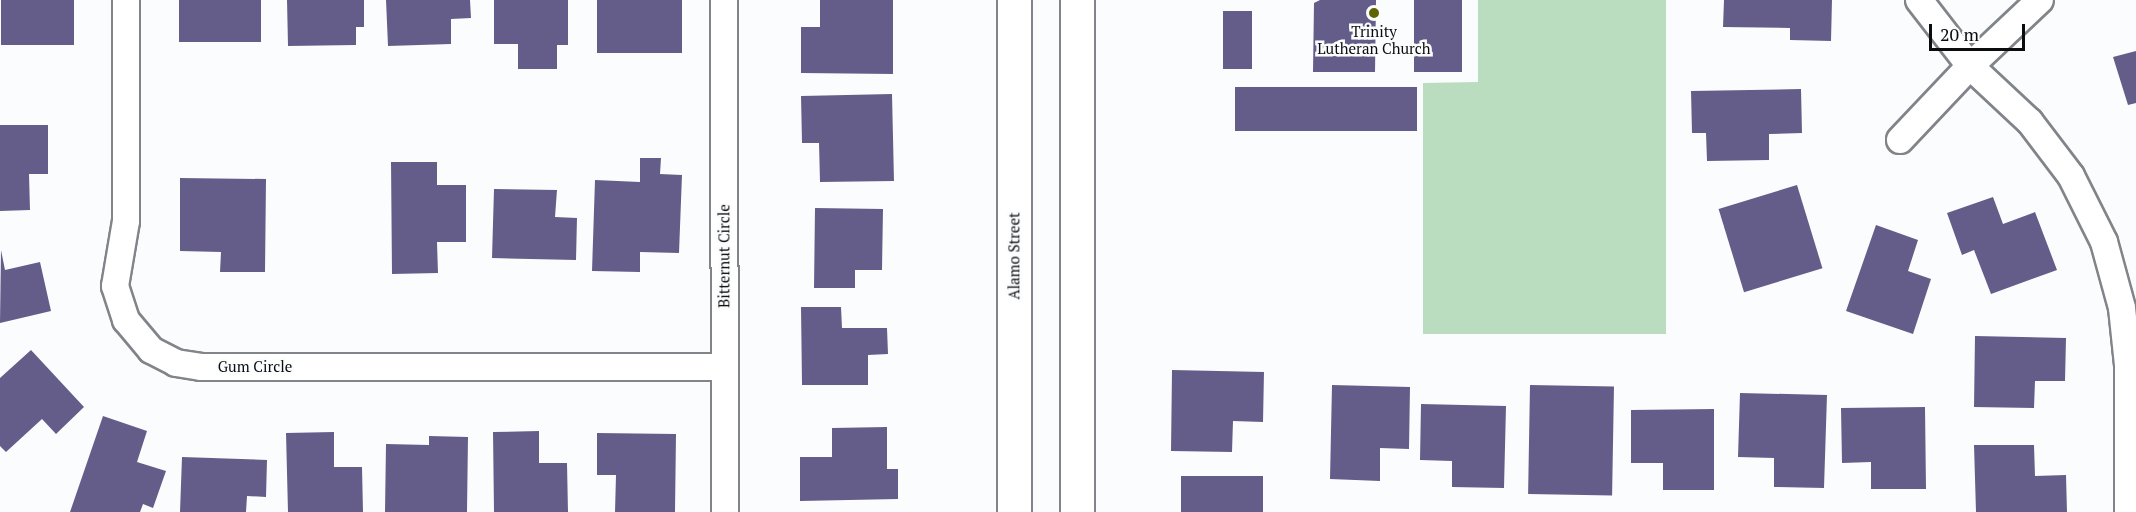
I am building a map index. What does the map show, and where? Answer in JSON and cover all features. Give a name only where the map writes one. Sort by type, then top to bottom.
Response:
[{"type":"main road","name":"Alamo Street","points":[[1014,0],[1014,512]]},
{"type":"main road","points":[[1077,0],[1077,512]]},
{"type":"street","name":"Gum Circle","points":[[126,0],[126,220],[115,286],[126,320],[151,350],[176,363],[201,367],[724,367]]},
{"type":"street","name":"Bitternut Circle","points":[[724,0],[725,512]]},
{"type":"street","points":[[1919,0],[1970,66],[2030,122],[2071,176],[2104,242],[2122,308],[2128,365],[2128,512]]},
{"type":"street","points":[[1900,140],[1970,66],[2040,0]]},
{"type":"green space","points":[[1478,0],[1666,0],[1666,334],[1423,334],[1423,83],[1478,82]]},
{"type":"building","points":[[1,0],[74,0],[74,45],[1,45]]},
{"type":"building","points":[[179,0],[261,0],[261,42],[179,42]]},
{"type":"building","points":[[287,0],[364,0],[364,27],[356,27],[356,45],[288,46]]},
{"type":"building","points":[[386,0],[470,0],[471,18],[451,19],[451,44],[388,46]]},
{"type":"building","points":[[494,0],[568,0],[568,45],[557,45],[557,69],[518,69],[518,44],[494,44]]},
{"type":"building","points":[[597,0],[682,0],[682,53],[597,53]]},
{"type":"building","points":[[820,0],[893,0],[893,74],[801,73],[801,27],[820,27]]},
{"type":"building","points":[[1320,0],[1376,0],[1375,72],[1313,72],[1314,3]]},
{"type":"building","points":[[1414,0],[1462,0],[1462,72],[1414,72]]},
{"type":"building","points":[[1724,0],[1832,0],[1831,41],[1790,40],[1790,28],[1723,27]]},
{"type":"building","points":[[1223,11],[1252,11],[1252,69],[1223,69]]},
{"type":"building","points":[[2136,51],[2136,103],[2128,105],[2113,57]]},
{"type":"building","points":[[1235,87],[1417,87],[1417,131],[1235,131]]},
{"type":"building","points":[[1801,89],[1802,133],[1769,134],[1769,160],[1707,161],[1706,133],[1692,133],[1691,91]]},
{"type":"building","points":[[892,94],[894,181],[820,182],[819,143],[802,143],[801,96]]},
{"type":"building","points":[[0,125],[48,125],[48,174],[29,174],[30,210],[0,211]]},
{"type":"building","points":[[640,158],[661,158],[660,174],[682,175],[679,253],[640,252],[640,272],[592,271],[595,180],[640,182]]},
{"type":"building","points":[[391,162],[437,162],[437,185],[466,185],[466,242],[437,242],[438,273],[392,274]]},
{"type":"building","points":[[180,178],[266,179],[265,272],[220,272],[221,252],[180,251]]},
{"type":"building","points":[[1797,185],[1822,268],[1744,292],[1719,209]]},
{"type":"building","points":[[494,189],[557,190],[555,217],[577,218],[576,260],[492,258]]},
{"type":"building","points":[[1993,197],[2003,224],[2035,212],[2057,270],[1991,294],[1974,250],[1962,255],[1947,213]]},
{"type":"building","points":[[815,208],[883,209],[882,270],[855,270],[855,288],[814,288]]},
{"type":"building","points":[[1876,225],[1918,240],[1908,271],[1931,279],[1913,334],[1846,311]]},
{"type":"building","points":[[1,250],[5,270],[40,262],[51,311],[0,323]]},
{"type":"building","points":[[801,307],[841,307],[842,328],[887,328],[888,354],[868,355],[868,385],[802,385]]},
{"type":"building","points":[[1975,336],[2066,338],[2065,381],[2035,381],[2034,408],[1974,407]]},
{"type":"building","points":[[31,350],[84,407],[56,434],[42,419],[6,452],[0,446],[0,378]]},
{"type":"building","points":[[1172,370],[1264,372],[1263,422],[1233,421],[1232,452],[1171,451]]},
{"type":"building","points":[[1332,385],[1410,387],[1409,449],[1380,448],[1380,481],[1330,479]]},
{"type":"building","points":[[1530,385],[1614,386],[1612,495],[1528,494]]},
{"type":"building","points":[[1740,393],[1827,395],[1824,488],[1774,487],[1774,458],[1738,457]]},
{"type":"building","points":[[1421,404],[1506,406],[1504,488],[1452,487],[1452,461],[1420,460]]},
{"type":"building","points":[[1925,407],[1926,489],[1871,489],[1871,462],[1842,463],[1841,408]]},
{"type":"building","points":[[1714,409],[1714,490],[1663,490],[1663,463],[1631,463],[1631,410]]},
{"type":"building","points":[[103,416],[147,431],[137,462],[166,471],[153,508],[143,504],[140,512],[70,512]]},
{"type":"building","points":[[887,427],[887,469],[898,469],[898,499],[800,501],[800,457],[832,457],[832,428]]},
{"type":"building","points":[[539,431],[539,463],[567,463],[568,512],[494,512],[493,432]]},
{"type":"building","points":[[334,432],[334,467],[362,467],[363,512],[288,512],[286,433]]},
{"type":"building","points":[[597,433],[676,434],[675,512],[615,512],[616,475],[597,475]]},
{"type":"building","points":[[429,436],[468,437],[467,512],[385,512],[386,444],[429,445]]},
{"type":"building","points":[[1974,445],[2034,445],[2035,476],[2066,475],[2067,512],[1976,512]]},
{"type":"building","points":[[182,457],[267,460],[266,497],[247,496],[246,512],[180,512]]},
{"type":"building","points":[[1181,476],[1263,476],[1263,512],[1181,512]]},
{"type":"place","name":"Trinity Lutheran Church","points":[[1374,13]]}]
